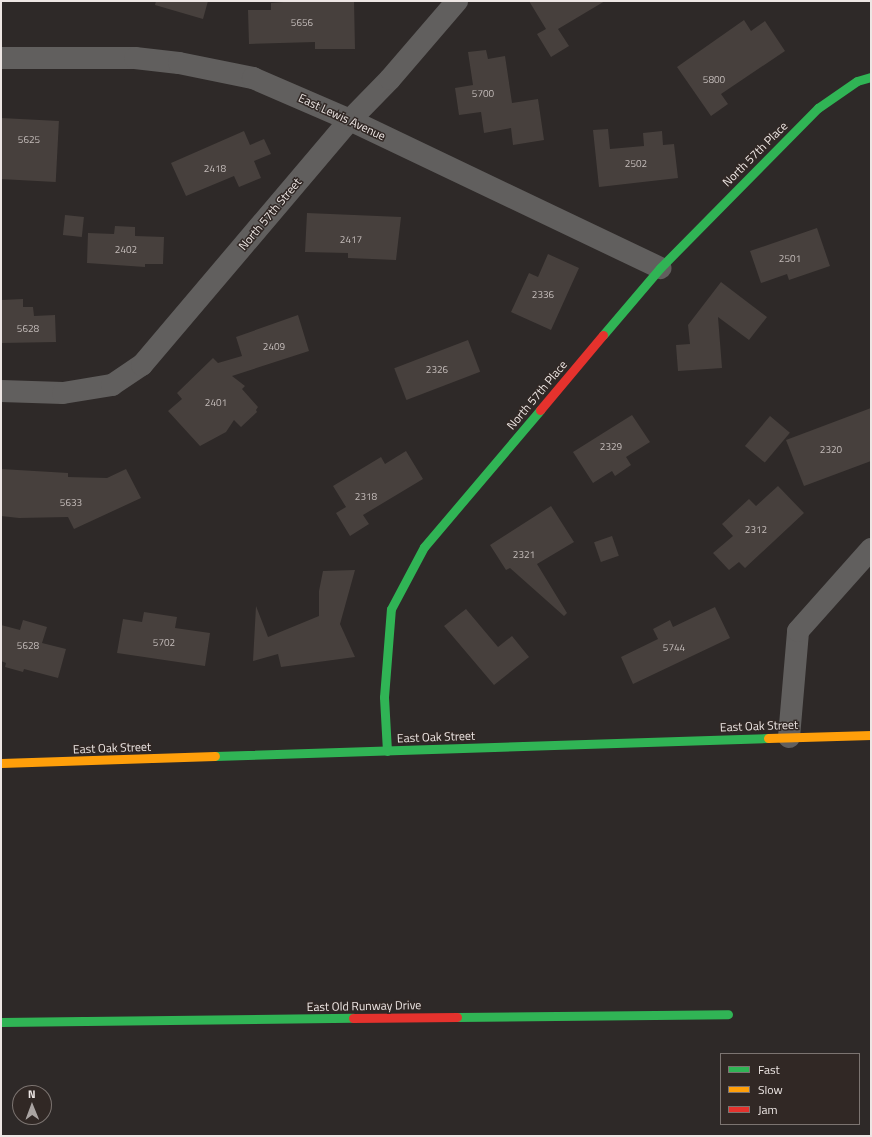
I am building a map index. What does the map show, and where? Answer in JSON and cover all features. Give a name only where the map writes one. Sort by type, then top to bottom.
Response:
[{"type":"street","name":"North 57th Street","points":[[1,391],[63,393],[112,385],[142,365],[350,120],[390,79],[457,1]]},
{"type":"street","name":"East Lewis Avenue","points":[[1,58],[135,58],[178,63],[253,78],[350,120],[660,268]]},
{"type":"street","name":"North 57th Place","points":[[387,751],[384,697],[391,609],[424,547],[660,268],[818,108],[857,81],[871,77]]},
{"type":"street","points":[[789,737],[798,631],[871,549]]},
{"type":"street","name":"East Oak Street","points":[[1,763],[871,735]]},
{"type":"street","name":"East Old Runway Drive","points":[[1,1022],[728,1014]]},
{"type":"building","points":[[156,1],[208,1],[203,19],[155,5]]},
{"type":"building","points":[[296,1],[354,1],[355,49],[315,49],[315,42],[249,44],[248,10],[271,10],[271,3]]},
{"type":"building","points":[[529,1],[605,1],[558,29],[569,46],[551,57],[537,34],[546,29]]},
{"type":"building","points":[[744,20],[751,31],[765,21],[785,51],[721,94],[728,104],[711,116],[677,67]]},
{"type":"building","points":[[486,50],[488,59],[505,56],[512,103],[538,99],[544,140],[513,145],[511,128],[484,133],[481,112],[459,115],[455,88],[473,85],[468,52]]},
{"type":"building","points":[[1,118],[59,121],[56,182],[1,179]]},
{"type":"building","points":[[608,129],[610,149],[644,146],[643,133],[662,131],[663,145],[674,144],[678,178],[599,187],[593,130]]},
{"type":"building","points":[[244,131],[250,145],[264,139],[271,154],[254,161],[261,178],[239,187],[234,176],[186,196],[171,163]]},
{"type":"building","points":[[307,213],[401,217],[396,260],[348,258],[348,253],[305,252]]},
{"type":"building","points":[[65,215],[84,217],[82,237],[63,235]]},
{"type":"building","points":[[115,226],[135,227],[135,236],[164,237],[163,264],[145,264],[145,267],[87,263],[88,233],[114,234]]},
{"type":"building","points":[[817,228],[830,266],[789,280],[787,274],[761,283],[750,251]]},
{"type":"building","points":[[548,254],[579,268],[551,330],[511,312],[529,273],[538,277]]},
{"type":"building","points":[[721,282],[767,317],[749,340],[718,317],[722,368],[678,371],[676,345],[690,344],[688,325]]},
{"type":"building","points":[[23,299],[23,307],[33,307],[34,316],[55,315],[56,342],[1,343],[1,300]]},
{"type":"building","points":[[298,315],[309,351],[232,376],[245,386],[242,389],[258,407],[256,410],[257,412],[241,427],[234,420],[226,432],[200,446],[168,411],[182,399],[177,393],[213,358],[218,363],[242,356],[236,337]]},
{"type":"building","points":[[468,340],[480,372],[406,400],[394,368]]},
{"type":"building","points":[[871,408],[871,461],[804,486],[786,440]]},
{"type":"building","points":[[632,415],[650,442],[626,457],[631,465],[615,476],[612,471],[593,483],[573,452]]},
{"type":"building","points":[[770,416],[790,433],[765,463],[745,446]]},
{"type":"building","points":[[406,451],[423,479],[363,515],[369,524],[350,536],[336,513],[346,507],[333,486],[381,457],[385,464]]},
{"type":"building","points":[[1,469],[68,473],[68,477],[107,478],[126,469],[141,498],[74,529],[68,517],[19,518],[1,516]]},
{"type":"building","points":[[778,486],[804,513],[745,568],[739,562],[729,570],[713,553],[733,536],[722,524],[749,499],[756,506]]},
{"type":"building","points":[[551,506],[574,542],[537,564],[567,613],[564,616],[510,568],[506,570],[490,545]]},
{"type":"building","points":[[612,536],[619,556],[601,562],[594,542]]},
{"type":"building","points":[[355,570],[340,624],[355,657],[281,667],[278,654],[253,661],[256,606],[268,637],[319,616],[319,591],[323,571]]},
{"type":"building","points":[[715,607],[730,638],[633,684],[621,657],[658,639],[653,629],[670,620],[673,627]]},
{"type":"building","points":[[466,609],[498,647],[512,636],[529,657],[494,685],[444,626]]},
{"type":"building","points":[[144,612],[177,617],[175,628],[210,633],[205,666],[117,653],[123,619],[142,622]]},
{"type":"building","points":[[23,620],[47,627],[42,643],[66,649],[58,678],[24,669],[23,672],[5,667],[6,663],[1,661],[1,625],[20,630]]},
{"type":"traffic: fast","points":[[603,335],[660,268],[818,108],[857,81],[871,77]]},
{"type":"traffic: fast","points":[[387,751],[384,697],[391,609],[424,547],[540,410]]},
{"type":"traffic: fast","points":[[215,756],[768,738]]},
{"type":"traffic: fast","points":[[457,1017],[728,1014]]},
{"type":"traffic: fast","points":[[1,1022],[353,1018]]},
{"type":"traffic: slow","points":[[768,738],[871,735]]},
{"type":"traffic: slow","points":[[1,763],[215,756]]},
{"type":"traffic: jam","points":[[540,410],[603,335]]},
{"type":"traffic: jam","points":[[353,1018],[457,1017]]}]
